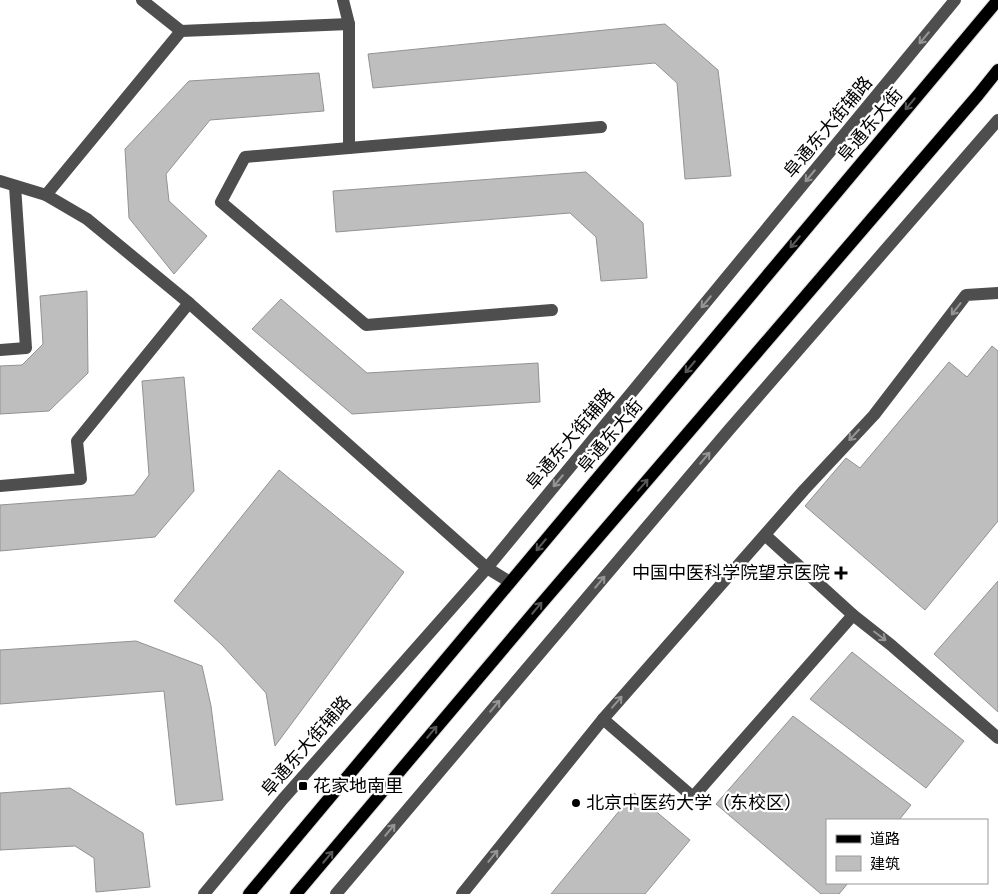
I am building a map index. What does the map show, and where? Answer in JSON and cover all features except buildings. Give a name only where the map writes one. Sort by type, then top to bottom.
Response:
[{"type":"main road","name":"阜通东大街","points":[[249,894],[998,0]]},
{"type":"main road","points":[[296,894],[541,604],[998,70]]},
{"type":"street","points":[[142,0],[181,31],[349,24]]},
{"type":"street","points":[[344,0],[349,24],[349,148]]},
{"type":"street","name":"阜通东大街辅路","points":[[204,894],[283,799],[487,568],[951,2]]},
{"type":"street","points":[[46,196],[181,31]]},
{"type":"street","points":[[336,894],[728,431],[998,120]]},
{"type":"street","points":[[552,310],[366,324],[221,202],[245,157],[601,128]]},
{"type":"street","points":[[0,181],[46,196],[87,218],[189,303],[487,568],[510,582]]},
{"type":"street","points":[[0,350],[26,348],[15,186]]},
{"type":"street","points":[[462,894],[603,719],[810,483],[874,415],[966,295],[998,293]]},
{"type":"street","points":[[0,486],[81,479],[77,441],[189,303]]},
{"type":"street","points":[[765,534],[853,615],[891,645],[998,738]]},
{"type":"street","points":[[603,719],[693,798],[853,615]]},
{"type":"place","name":"中国中医科学院望京医院","points":[[841,573]]},
{"type":"place","name":"花家地南里","points":[[303,786]]},
{"type":"place","name":"北京中医药大学（东校区）","points":[[576,803]]}]
